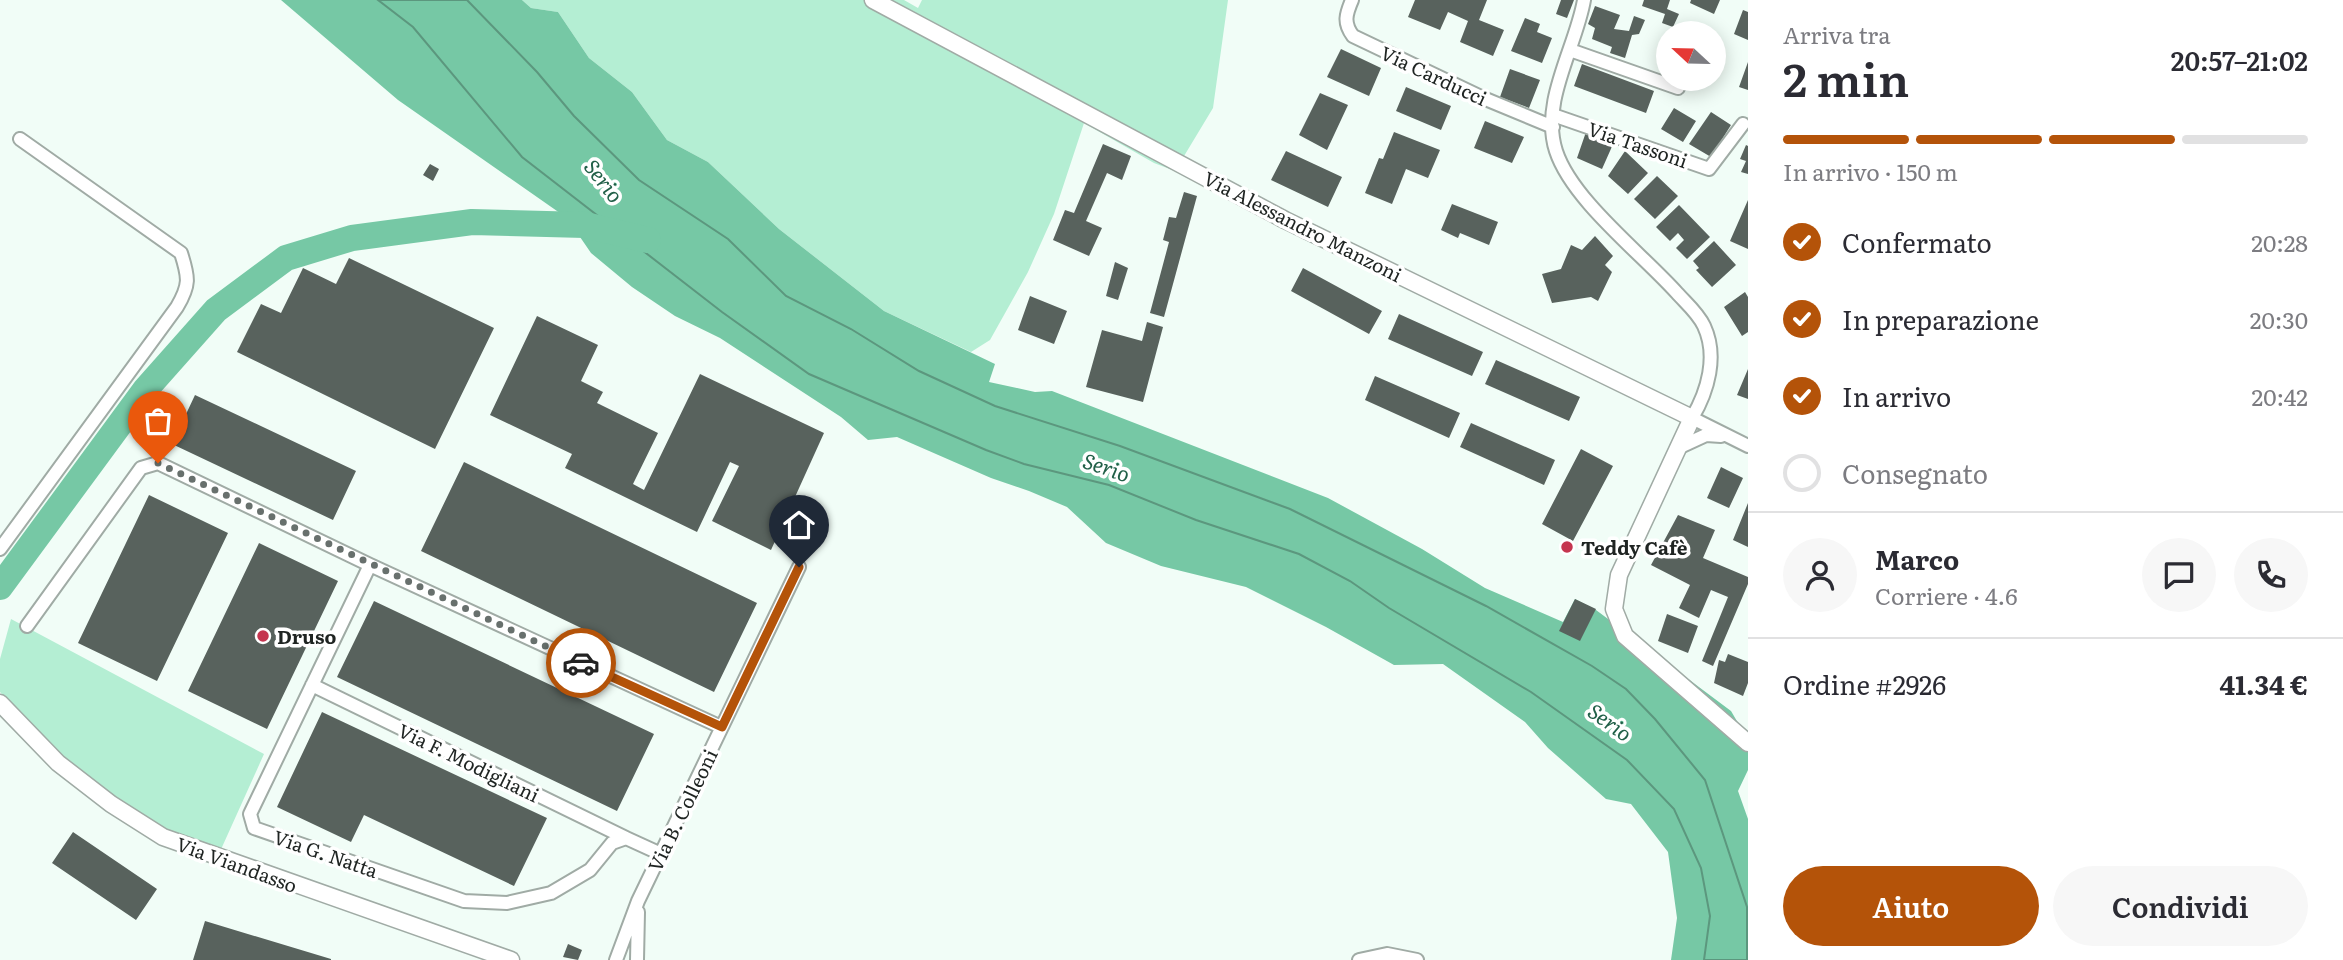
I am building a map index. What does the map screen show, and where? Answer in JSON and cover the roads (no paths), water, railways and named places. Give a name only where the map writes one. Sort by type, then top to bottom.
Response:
[{"type":"street","name":"Via Alessandro Manzoni","points":[[873,0],[1285,220],[1743,444]]},
{"type":"street","name":"Via Carducci","points":[[1352,0],[1346,14],[1346,27],[1353,36],[1472,93],[1553,121]]},
{"type":"street","points":[[1584,0],[1553,121],[1555,148],[1573,185],[1649,262],[1703,325],[1710,346],[1710,366],[1705,389],[1681,447],[1619,575],[1614,608],[1625,636],[1748,743]]},
{"type":"street","points":[[1570,50],[1656,80]]},
{"type":"street","name":"Via Tassoni","points":[[1553,121],[1709,169],[1743,124]]},
{"type":"street","points":[[0,549],[177,307],[188,288],[187,270],[181,253],[20,139]]},
{"type":"street","points":[[1662,404],[1679,420],[1681,447]]},
{"type":"street","name":"Via Alessandro Manzoni","points":[[1681,447],[1692,439],[1712,434],[1743,444]]},
{"type":"street","points":[[27,626],[141,468],[158,463],[370,565],[722,727]]},
{"type":"street","name":"Via G. Natta","points":[[370,565],[250,814],[254,828],[464,901],[507,903],[551,893],[590,870],[612,843],[626,838]]},
{"type":"street","name":"Via B. Colleoni","points":[[616,960],[638,901],[799,567]]},
{"type":"street","name":"Via F. Modigliani","points":[[312,685],[626,838]]},
{"type":"street","name":"Via Viandasso","points":[[0,703],[58,763],[111,804],[163,837],[511,960]]},
{"type":"street","points":[[626,838],[661,854]]},
{"type":"street","name":"Via B. Colleoni","points":[[637,960],[638,901]]},
{"type":"street","points":[[1359,960],[1387,954],[1416,960]]},
{"type":"water","name":"Serio","points":[[378,0],[467,0],[537,72],[574,116],[639,180],[728,239],[786,296],[851,329],[919,371],[995,406],[1120,446],[1290,509],[1486,606],[1592,666],[1626,689],[1655,719],[1705,780],[1747,907],[1747,960],[1704,960],[1710,916],[1701,868],[1674,809],[1627,760],[1531,692],[1389,608],[1350,581],[1299,554],[1196,520],[1109,485],[1024,464],[809,374],[722,312],[522,157],[413,27]]},
{"type":"waterway","points":[[0,587],[145,390],[216,310],[286,258],[352,238],[472,222],[585,225],[648,240]]},
{"type":"place","name":"Teddy Cafè","points":[[1567,547]]},
{"type":"place","name":"Druso","points":[[263,636]]}]
